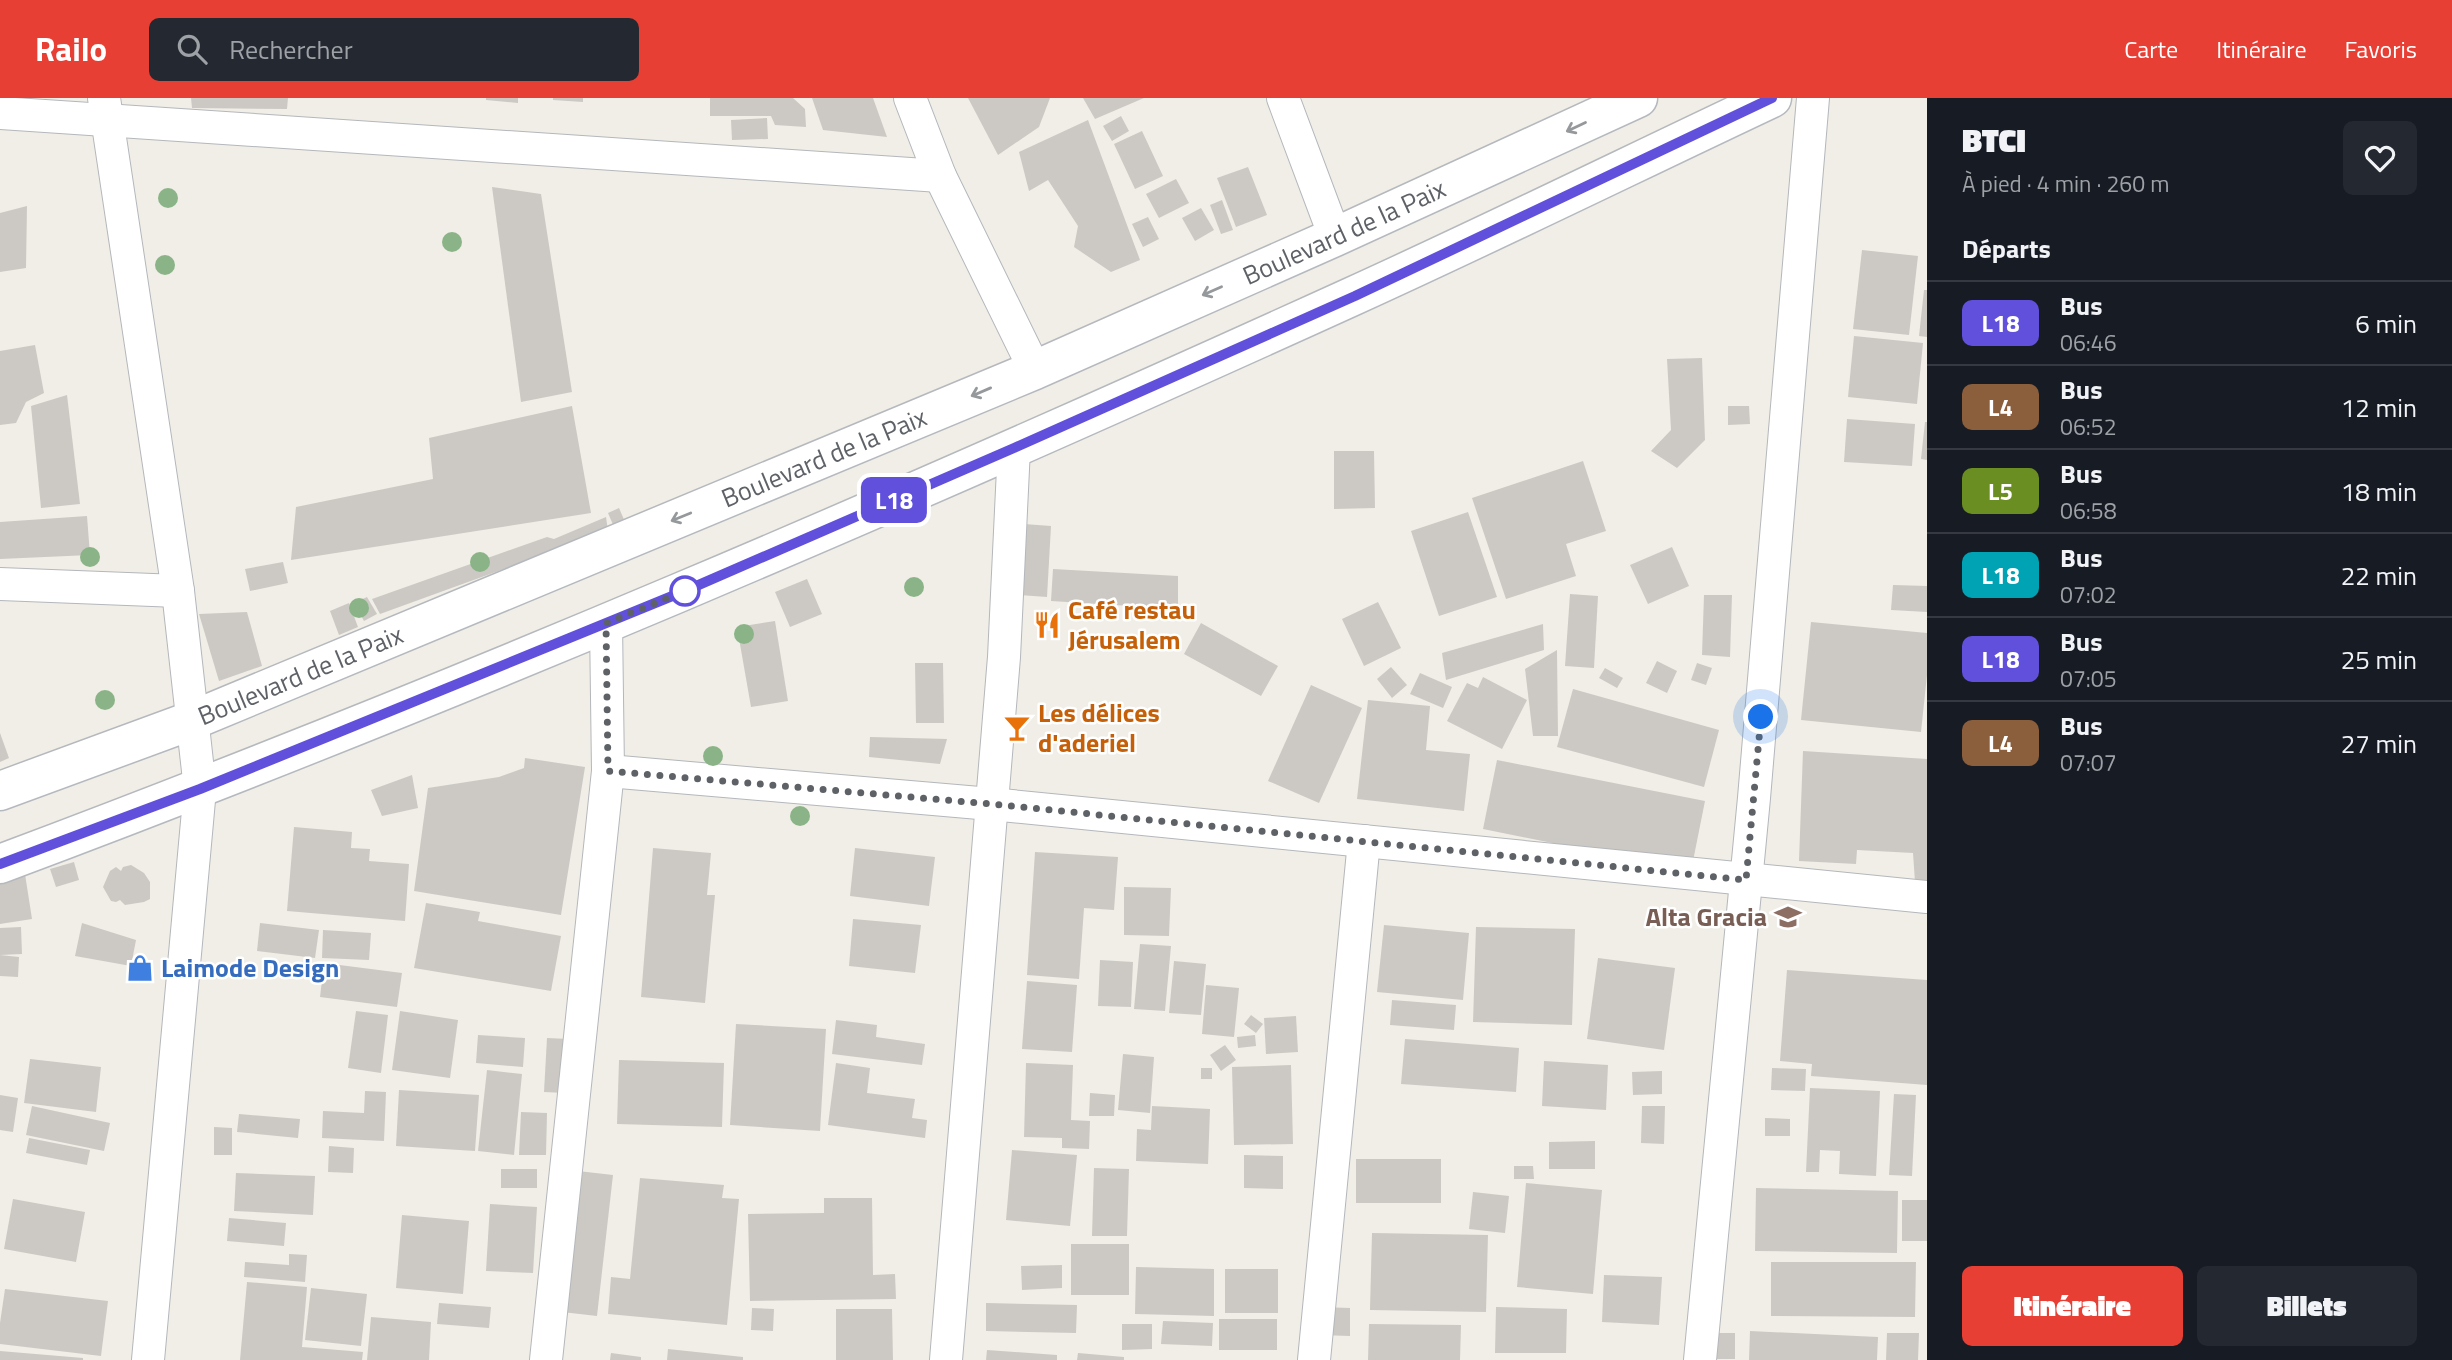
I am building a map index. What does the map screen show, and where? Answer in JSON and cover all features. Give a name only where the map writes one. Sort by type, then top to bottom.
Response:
[{"type":"main road","points":[[0,864],[200,789],[687,590],[1355,296],[1772,98]]},
{"type":"main road","name":"Boulevard de la Paix","points":[[0,791],[193,720],[1035,370],[1335,237],[1626,101]]},
{"type":"street","points":[[910,98],[940,176],[1035,370]]},
{"type":"street","points":[[1283,98],[1335,237]]},
{"type":"street","points":[[1700,1360],[1746,880],[1813,98]]},
{"type":"street","points":[[0,113],[106,109],[940,176]]},
{"type":"street","points":[[106,109],[178,591],[200,789],[148,1360]]},
{"type":"street","points":[[946,1360],[1004,657],[1014,448]]},
{"type":"street","points":[[0,584],[178,591]]},
{"type":"street","points":[[545,1360],[608,771],[606,623]]},
{"type":"street","points":[[608,771],[991,804],[1927,897]]},
{"type":"street","points":[[1314,1360],[1364,841]]},
{"type":"building","points":[[191,98],[288,98],[287,109],[192,108]]},
{"type":"building","points":[[518,98],[518,103],[486,100]]},
{"type":"building","points":[[583,98],[583,102],[553,100]]},
{"type":"building","points":[[710,98],[793,98],[805,109],[806,127],[775,125],[771,116],[710,116]]},
{"type":"building","points":[[812,98],[873,98],[887,137],[823,130]]},
{"type":"building","points":[[968,98],[1050,98],[1039,127],[998,155]]},
{"type":"building","points":[[1083,98],[1144,98],[1095,119]]},
{"type":"building","points":[[1121,116],[1129,131],[1112,141],[1103,126]]},
{"type":"building","points":[[767,118],[768,139],[732,140],[731,120]]},
{"type":"building","points":[[1088,120],[1140,260],[1111,272],[1074,247],[1078,226],[1048,180],[1029,191],[1019,152]]},
{"type":"building","points":[[1142,131],[1163,176],[1135,189],[1114,144]]},
{"type":"building","points":[[1248,167],[1267,215],[1236,227],[1217,178]]},
{"type":"building","points":[[1176,179],[1189,203],[1159,218],[1146,194]]},
{"type":"building","points":[[492,187],[541,194],[572,392],[521,402]]},
{"type":"building","points":[[1222,200],[1233,230],[1221,234],[1210,205]]},
{"type":"building","points":[[27,206],[26,268],[0,272],[0,213]]},
{"type":"building","points":[[1201,208],[1214,230],[1195,241],[1182,218]]},
{"type":"building","points":[[1148,217],[1159,239],[1143,247],[1132,224]]},
{"type":"building","points":[[1862,250],[1918,256],[1909,335],[1853,329]]},
{"type":"building","points":[[1924,290],[1927,290],[1927,337],[1919,336]]},
{"type":"building","points":[[1854,336],[1923,343],[1917,404],[1848,397]]},
{"type":"building","points":[[35,345],[44,393],[26,402],[16,423],[0,425],[0,351]]},
{"type":"building","points":[[1702,358],[1705,440],[1677,468],[1651,451],[1671,430],[1667,359]]},
{"type":"building","points":[[67,395],[80,504],[41,508],[31,406]]},
{"type":"building","points":[[572,406],[591,513],[291,560],[296,507],[433,479],[429,438]]},
{"type":"building","points":[[1728,406],[1749,406],[1750,424],[1728,425]]},
{"type":"building","points":[[1847,419],[1915,424],[1912,466],[1844,462]]},
{"type":"building","points":[[1927,422],[1927,460],[1921,459]]},
{"type":"building","points":[[1334,451],[1374,451],[1375,508],[1334,509]]},
{"type":"building","points":[[1583,461],[1606,531],[1566,544],[1576,576],[1506,599],[1472,498]]},
{"type":"building","points":[[619,508],[625,522],[614,527],[608,513]]},
{"type":"building","points":[[1468,512],[1497,597],[1439,616],[1411,531]]},
{"type":"building","points":[[87,516],[90,555],[0,559],[0,522]]},
{"type":"building","points":[[606,517],[608,531],[380,614],[372,599],[547,537],[554,539]]},
{"type":"building","points":[[1024,524],[1051,526],[1047,597],[1019,595]]},
{"type":"building","points":[[1672,547],[1689,586],[1648,604],[1630,565]]},
{"type":"building","points":[[283,562],[288,583],[250,591],[245,569]]},
{"type":"building","points":[[1053,569],[1178,576],[1178,609],[1051,601]]},
{"type":"building","points":[[807,579],[822,614],[790,627],[775,592]]},
{"type":"building","points":[[1893,585],[1927,586],[1927,612],[1891,610]]},
{"type":"building","points":[[1570,594],[1598,596],[1594,668],[1565,666]]},
{"type":"building","points":[[1704,595],[1732,595],[1730,657],[1702,655]]},
{"type":"building","points":[[367,597],[377,614],[364,621],[354,603]]},
{"type":"building","points":[[1378,602],[1401,648],[1364,666],[1342,619]]},
{"type":"building","points":[[349,603],[358,627],[339,635],[330,611]]},
{"type":"building","points":[[247,612],[262,666],[219,681],[199,614]]},
{"type":"building","points":[[775,621],[788,701],[751,707],[737,627]]},
{"type":"building","points":[[1811,622],[1927,633],[1927,675],[1921,732],[1801,720]]},
{"type":"building","points":[[1201,623],[1278,666],[1261,696],[1184,654]]},
{"type":"building","points":[[1543,624],[1544,650],[1446,680],[1442,653]]},
{"type":"building","points":[[1557,650],[1558,736],[1533,736],[1525,669]]},
{"type":"building","points":[[1657,661],[1677,671],[1667,693],[1646,683]]},
{"type":"building","points":[[915,663],[943,663],[944,723],[916,723]]},
{"type":"building","points":[[1697,663],[1712,668],[1706,685],[1691,680]]},
{"type":"building","points":[[1391,667],[1407,685],[1392,698],[1377,679]]},
{"type":"building","points":[[1605,668],[1623,678],[1617,688],[1599,678]]},
{"type":"building","points":[[1420,673],[1452,687],[1443,708],[1410,694]]},
{"type":"building","points":[[1483,677],[1527,700],[1502,749],[1447,721],[1467,683],[1478,688]]},
{"type":"building","points":[[1311,685],[1362,708],[1319,803],[1268,781]]},
{"type":"building","points":[[1573,689],[1719,730],[1704,787],[1557,747]]},
{"type":"building","points":[[1368,700],[1430,706],[1426,750],[1470,754],[1464,811],[1357,799]]},
{"type":"building","points":[[0,733],[9,758],[0,762]]},
{"type":"building","points":[[870,737],[947,739],[940,764],[869,757]]},
{"type":"building","points":[[1803,751],[1927,759],[1927,883],[1915,882],[1913,853],[1857,850],[1856,864],[1799,861]]},
{"type":"building","points":[[525,758],[585,767],[561,915],[414,891],[428,788],[499,777],[524,768]]},
{"type":"building","points":[[1497,760],[1705,801],[1691,871],[1483,829]]},
{"type":"building","points":[[412,775],[418,808],[382,816],[371,790]]},
{"type":"building","points":[[294,827],[352,832],[351,848],[370,849],[369,861],[409,864],[405,921],[287,911]]},
{"type":"building","points":[[653,848],[711,853],[707,895],[715,895],[705,1003],[641,997]]},
{"type":"building","points":[[855,848],[935,857],[929,906],[850,896]]},
{"type":"building","points":[[1035,852],[1118,857],[1114,910],[1084,908],[1079,979],[1027,975]]},
{"type":"building","points":[[74,862],[79,880],[56,887],[50,869]]},
{"type":"building","points":[[131,865],[144,873],[150,882],[150,899],[125,905],[120,900],[111,901],[103,887],[110,871],[116,867],[121,871],[123,867]]},
{"type":"building","points":[[25,874],[32,919],[0,924],[0,877]]},
{"type":"building","points":[[1124,887],[1171,888],[1169,936],[1124,935]]},
{"type":"building","points":[[426,903],[480,912],[478,921],[561,936],[551,991],[414,968]]},
{"type":"building","points":[[853,919],[921,925],[915,973],[849,966]]},
{"type":"building","points":[[82,923],[136,940],[131,966],[75,956]]},
{"type":"building","points":[[260,923],[319,930],[315,958],[257,951]]},
{"type":"building","points":[[1384,925],[1469,933],[1463,1000],[1377,992]]},
{"type":"building","points":[[21,927],[22,954],[0,955],[0,928]]},
{"type":"building","points":[[1476,927],[1575,929],[1572,1025],[1473,1022]]},
{"type":"building","points":[[323,930],[371,933],[369,960],[322,958]]},
{"type":"building","points":[[1140,944],[1171,946],[1165,1011],[1134,1009]]},
{"type":"building","points":[[0,955],[19,957],[18,977],[0,976]]},
{"type":"building","points":[[1598,958],[1675,968],[1664,1050],[1587,1039]]},
{"type":"building","points":[[1100,960],[1133,962],[1131,1007],[1098,1006]]},
{"type":"building","points":[[1174,961],[1206,964],[1201,1015],[1169,1013]]},
{"type":"building","points":[[324,963],[402,973],[397,1007],[320,997]]},
{"type":"building","points":[[1787,970],[1927,980],[1927,1085],[1811,1076],[1812,1064],[1780,1061]]},
{"type":"building","points":[[1027,981],[1077,985],[1072,1052],[1022,1049]]},
{"type":"building","points":[[1206,985],[1239,988],[1234,1037],[1202,1034]]},
{"type":"building","points":[[1392,1000],[1456,1005],[1454,1030],[1390,1025]]},
{"type":"building","points":[[356,1011],[388,1015],[381,1073],[348,1068]]},
{"type":"building","points":[[400,1011],[458,1020],[450,1078],[392,1070]]},
{"type":"building","points":[[1251,1015],[1263,1024],[1256,1033],[1244,1024]]},
{"type":"building","points":[[1296,1016],[1298,1052],[1266,1054],[1264,1018]]},
{"type":"building","points":[[836,1020],[877,1025],[876,1037],[925,1044],[922,1065],[832,1054]]},
{"type":"building","points":[[736,1024],[826,1029],[820,1131],[730,1125]]},
{"type":"building","points":[[478,1035],[525,1038],[523,1067],[476,1063]]},
{"type":"building","points":[[1255,1035],[1256,1046],[1238,1048],[1237,1037]]},
{"type":"building","points":[[547,1038],[569,1039],[565,1093],[544,1092]]},
{"type":"building","points":[[1405,1039],[1519,1048],[1516,1092],[1401,1084]]},
{"type":"building","points":[[1225,1045],[1236,1060],[1221,1071],[1210,1055]]},
{"type":"building","points":[[1123,1054],[1154,1057],[1150,1113],[1118,1110]]},
{"type":"building","points":[[30,1059],[101,1067],[96,1112],[24,1103]]},
{"type":"building","points":[[619,1060],[724,1063],[722,1127],[617,1124]]},
{"type":"building","points":[[1544,1061],[1608,1065],[1606,1110],[1542,1106]]},
{"type":"building","points":[[836,1063],[870,1068],[867,1093],[915,1099],[912,1118],[927,1120],[925,1138],[828,1125]]},
{"type":"building","points":[[1026,1063],[1073,1065],[1071,1120],[1090,1121],[1089,1149],[1062,1148],[1062,1138],[1024,1137]]},
{"type":"building","points":[[1291,1065],[1293,1144],[1234,1145],[1232,1067]]},
{"type":"building","points":[[1201,1068],[1212,1068],[1212,1079],[1201,1079]]},
{"type":"building","points":[[1772,1068],[1806,1069],[1805,1091],[1771,1090]]},
{"type":"building","points":[[487,1070],[522,1074],[514,1155],[478,1151]]},
{"type":"building","points":[[1662,1071],[1662,1094],[1633,1095],[1632,1072]]},
{"type":"building","points":[[1810,1088],[1880,1091],[1876,1176],[1839,1174],[1840,1151],[1820,1150],[1819,1172],[1806,1172]]},
{"type":"building","points":[[399,1090],[479,1095],[475,1151],[396,1146]]},
{"type":"building","points":[[365,1091],[386,1092],[384,1141],[322,1138],[323,1111],[364,1113]]},
{"type":"building","points":[[1090,1093],[1115,1095],[1114,1116],[1089,1116]]},
{"type":"building","points":[[1894,1094],[1916,1095],[1912,1176],[1889,1175]]},
{"type":"building","points":[[0,1095],[18,1098],[13,1132],[0,1130]]},
{"type":"building","points":[[32,1106],[110,1123],[104,1151],[26,1135]]},
{"type":"building","points":[[1152,1106],[1210,1109],[1208,1164],[1136,1161],[1137,1129],[1151,1130]]},
{"type":"building","points":[[1642,1106],[1665,1106],[1664,1144],[1641,1143]]},
{"type":"building","points":[[521,1112],[547,1113],[546,1155],[519,1155]]},
{"type":"building","points":[[239,1114],[300,1119],[298,1138],[237,1132]]},
{"type":"building","points":[[1765,1118],[1790,1119],[1790,1136],[1765,1136]]},
{"type":"building","points":[[214,1127],[232,1128],[232,1155],[214,1155]]},
{"type":"building","points":[[29,1138],[90,1150],[87,1165],[26,1153]]},
{"type":"building","points":[[1595,1141],[1595,1169],[1549,1169],[1549,1142]]},
{"type":"building","points":[[329,1146],[354,1148],[353,1173],[328,1172]]},
{"type":"building","points":[[1012,1150],[1077,1155],[1070,1226],[1006,1220]]},
{"type":"building","points":[[1244,1155],[1283,1156],[1283,1189],[1244,1188]]},
{"type":"building","points":[[1356,1159],[1441,1159],[1441,1203],[1356,1203]]},
{"type":"building","points":[[1514,1166],[1533,1166],[1534,1179],[1514,1179]]},
{"type":"building","points":[[1094,1168],[1129,1169],[1127,1236],[1092,1236]]},
{"type":"building","points":[[501,1169],[537,1169],[537,1188],[501,1188]]},
{"type":"building","points":[[578,1171],[613,1175],[597,1316],[562,1312]]},
{"type":"building","points":[[236,1173],[315,1176],[313,1215],[234,1211]]},
{"type":"building","points":[[640,1178],[724,1185],[722,1198],[739,1199],[727,1325],[608,1314],[611,1277],[630,1279]]},
{"type":"building","points":[[1526,1183],[1602,1190],[1593,1294],[1517,1287]]},
{"type":"building","points":[[1756,1188],[1898,1191],[1897,1253],[1755,1251]]},
{"type":"building","points":[[1473,1192],[1509,1196],[1505,1233],[1469,1229]]},
{"type":"building","points":[[824,1198],[872,1198],[873,1275],[895,1274],[896,1299],[750,1301],[748,1214],[824,1213]]},
{"type":"building","points":[[13,1199],[85,1212],[76,1262],[4,1249]]},
{"type":"building","points":[[1902,1200],[1927,1200],[1927,1241],[1902,1241]]},
{"type":"building","points":[[490,1204],[537,1207],[533,1273],[486,1271]]},
{"type":"building","points":[[402,1215],[469,1221],[463,1294],[396,1288]]},
{"type":"building","points":[[229,1218],[286,1223],[284,1246],[227,1241]]},
{"type":"building","points":[[1372,1233],[1488,1235],[1486,1312],[1370,1310]]},
{"type":"building","points":[[1071,1244],[1129,1244],[1129,1295],[1071,1295]]},
{"type":"building","points":[[289,1254],[307,1255],[305,1282],[244,1277],[245,1262],[289,1265]]},
{"type":"building","points":[[1771,1262],[1916,1262],[1915,1317],[1771,1316]]},
{"type":"building","points":[[1062,1265],[1062,1288],[1022,1290],[1021,1266]]},
{"type":"building","points":[[1136,1267],[1214,1269],[1214,1316],[1135,1314]]},
{"type":"building","points":[[1225,1269],[1278,1269],[1278,1313],[1225,1313]]},
{"type":"building","points":[[1604,1275],[1662,1277],[1659,1325],[1602,1322]]},
{"type":"building","points":[[247,1282],[307,1287],[302,1347],[363,1352],[362,1360],[240,1360]]},
{"type":"building","points":[[311,1288],[367,1294],[361,1346],[305,1340]]},
{"type":"building","points":[[5,1289],[108,1301],[101,1356],[0,1344]]},
{"type":"building","points":[[439,1303],[491,1307],[489,1328],[437,1324]]},
{"type":"building","points":[[986,1303],[1077,1305],[1076,1333],[986,1331]]},
{"type":"building","points":[[1319,1307],[1350,1308],[1350,1336],[1319,1335]]},
{"type":"building","points":[[1496,1307],[1567,1309],[1566,1353],[1495,1353]]},
{"type":"building","points":[[752,1308],[774,1309],[773,1331],[751,1330]]},
{"type":"building","points":[[836,1309],[892,1309],[893,1360],[836,1360]]},
{"type":"building","points":[[371,1317],[431,1322],[429,1360],[367,1360]]},
{"type":"building","points":[[1219,1319],[1277,1319],[1277,1350],[1219,1350]]},
{"type":"building","points":[[1163,1321],[1213,1323],[1212,1346],[1161,1344]]},
{"type":"building","points":[[1122,1324],[1152,1324],[1152,1349],[1122,1350]]},
{"type":"building","points":[[1369,1324],[1461,1325],[1460,1360],[1368,1360]]},
{"type":"building","points":[[1750,1331],[1878,1337],[1877,1360],[1749,1360]]},
{"type":"building","points":[[1709,1333],[1735,1333],[1735,1359],[1709,1359]]},
{"type":"building","points":[[1887,1333],[1919,1333],[1918,1360],[1886,1360]]},
{"type":"building","points":[[668,1349],[743,1357],[743,1360],[667,1360]]},
{"type":"building","points":[[987,1350],[1057,1355],[1057,1360],[986,1360]]},
{"type":"building","points":[[0,1351],[83,1358],[83,1360],[0,1360]]},
{"type":"building","points":[[611,1353],[641,1357],[641,1360],[610,1360]]},
{"type":"building","points":[[1078,1353],[1124,1357],[1124,1360],[1077,1360]]},
{"type":"bus line","name":"L18","points":[[0,864],[200,789],[687,590],[1355,296],[1772,98]]},
{"type":"place","name":"Café restau Jérusalem","points":[[1047,625]]},
{"type":"place","name":"Les délices d'aderiel","points":[[1017,728]]},
{"type":"place","name":"Alta Gracia","points":[[1788,917]]},
{"type":"place","name":"Laimode Design","points":[[140,968]]},
{"type":"route","points":[[685,591],[687,590],[606,623],[608,771],[991,804],[1746,880],[1761,717]]}]
